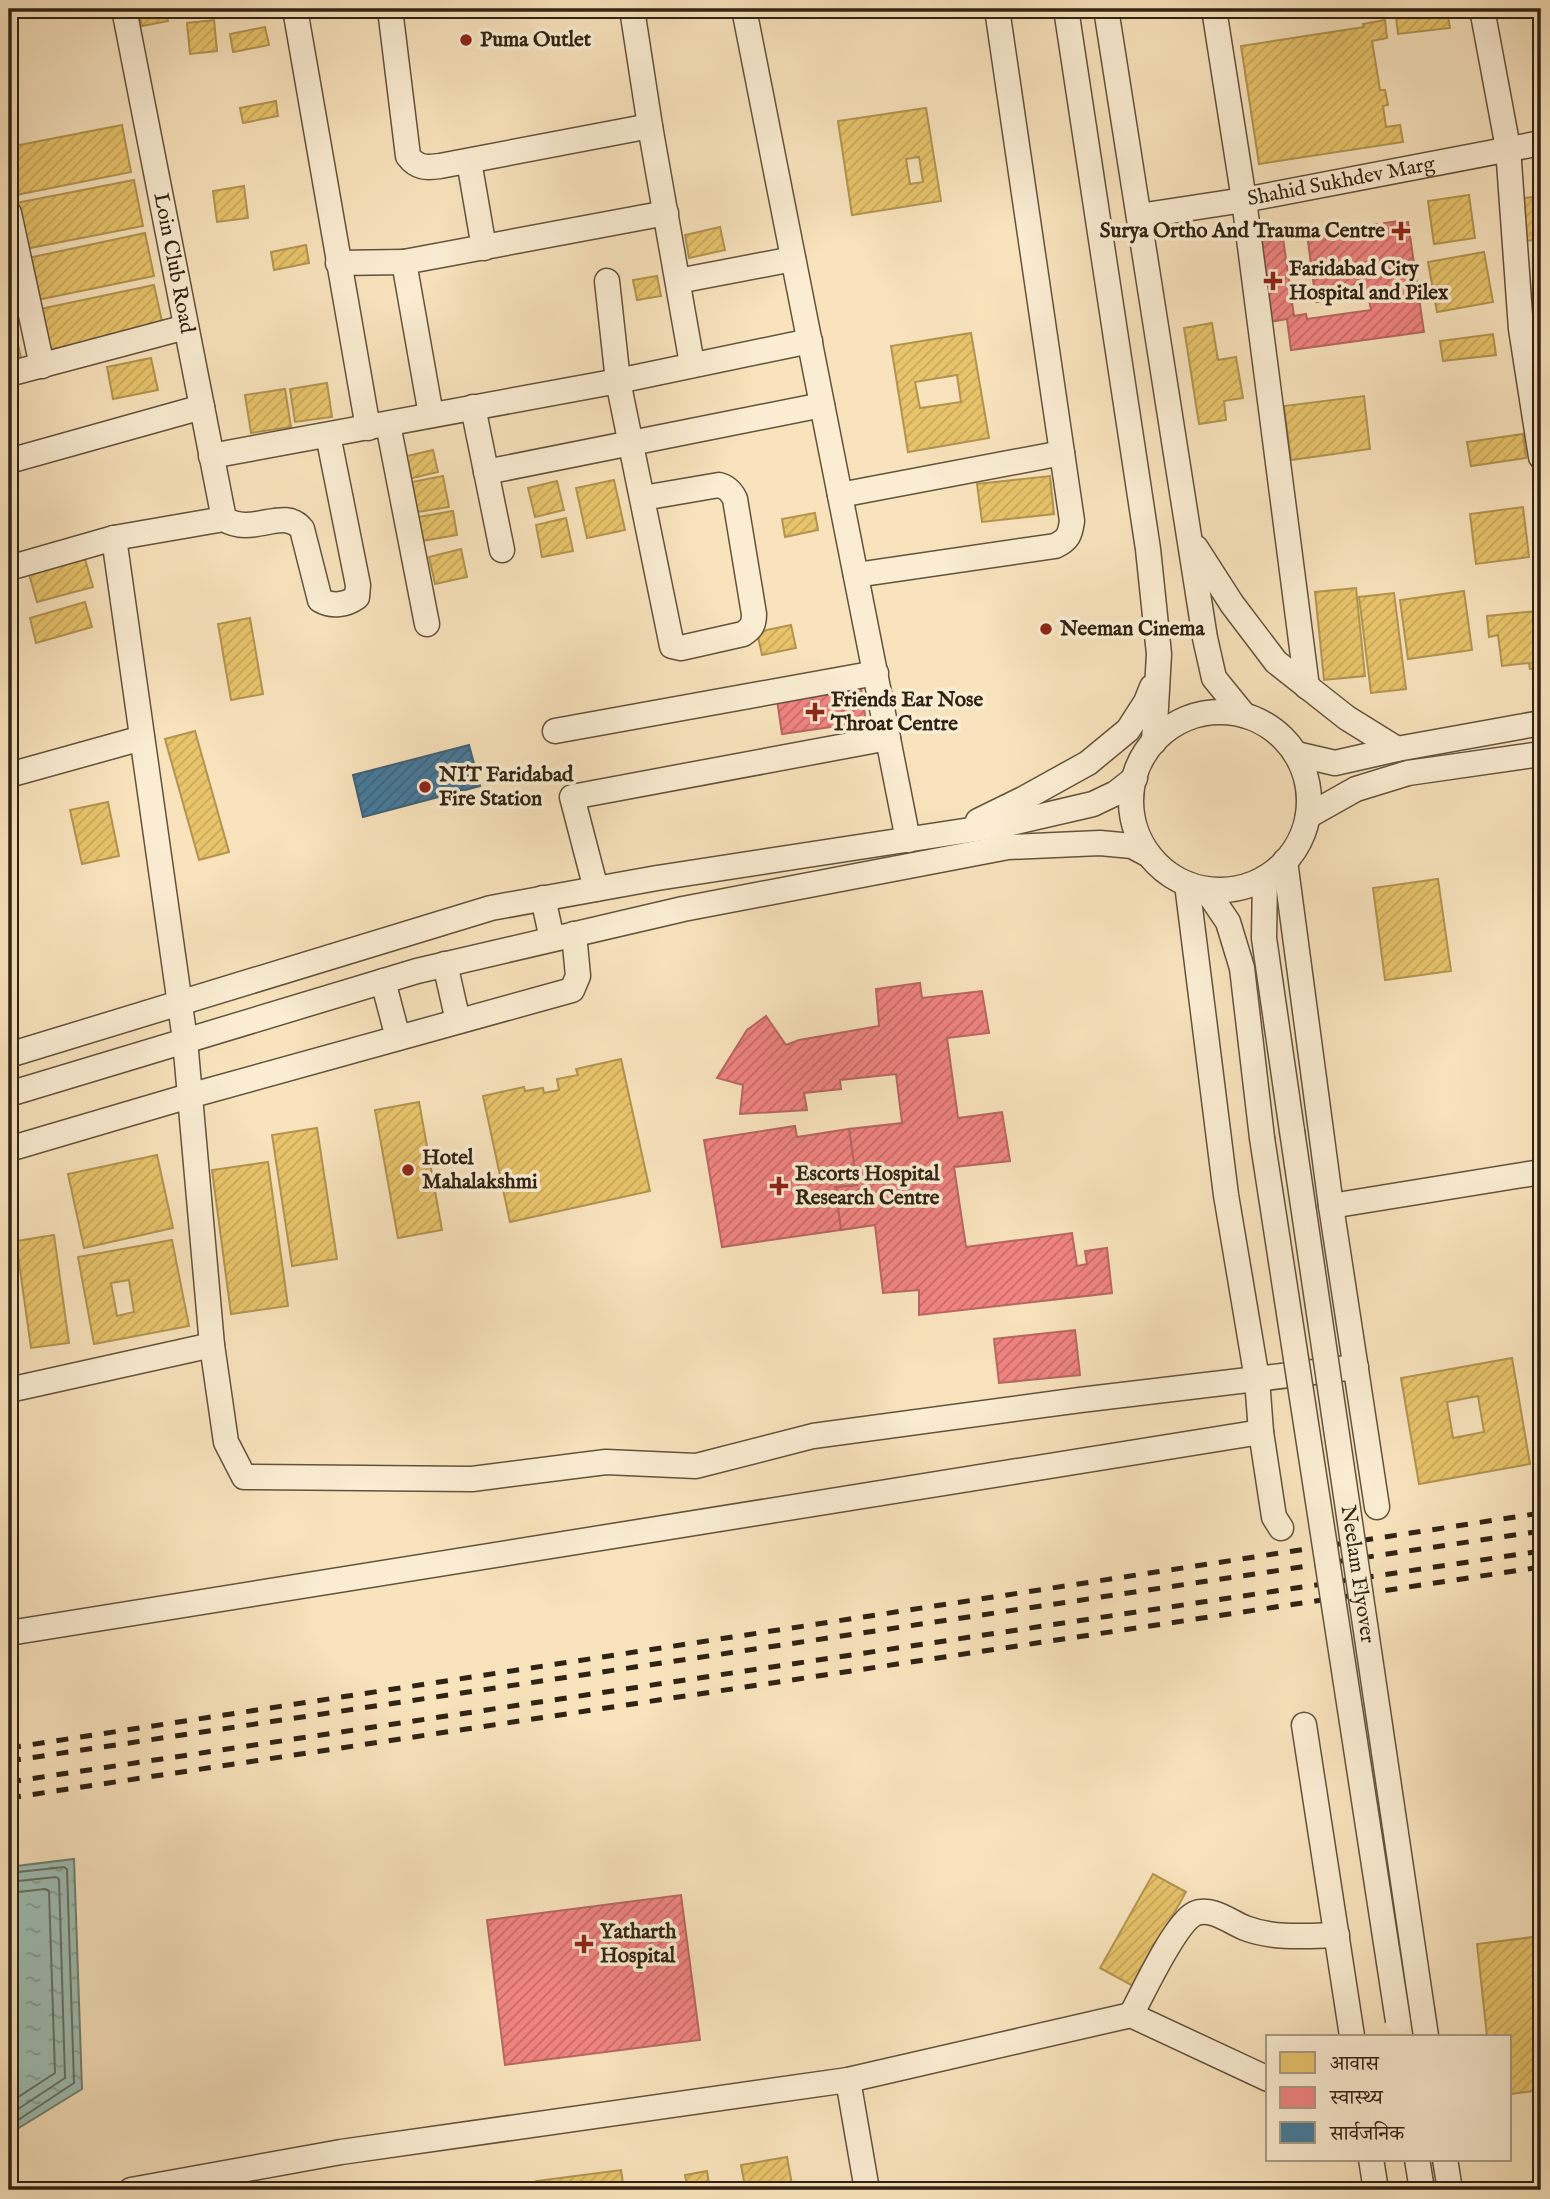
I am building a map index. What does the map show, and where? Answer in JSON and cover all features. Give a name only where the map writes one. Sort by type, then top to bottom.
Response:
[{"type":"street","name":"Loin Club Road","points":[[124,9],[224,519]]},
{"type":"street","points":[[295,9],[338,262],[427,624]]},
{"type":"street","points":[[390,9],[408,156],[415,164],[425,168],[650,127]]},
{"type":"street","points":[[632,9],[692,365]]},
{"type":"street","points":[[744,9],[908,840]]},
{"type":"street","points":[[856,575],[1055,546],[1065,542],[1070,534],[1072,521],[997,9]]},
{"type":"street","points":[[1066,9],[1148,549],[1159,654],[1154,742]]},
{"type":"street","points":[[1107,9],[1205,638],[1214,678],[1244,715]]},
{"type":"street","points":[[1214,9],[1244,200],[1307,687]]},
{"type":"street","points":[[1482,9],[1508,148],[1521,329],[1541,457]]},
{"type":"street","points":[[1070,39],[1110,34]]},
{"type":"street","name":"Shahid Sukhdev Marg","points":[[1139,216],[1244,200],[1541,143]]},
{"type":"street","points":[[469,161],[484,248]]},
{"type":"street","points":[[9,213],[42,366]]},
{"type":"street","points":[[338,262],[404,262],[666,213]]},
{"type":"street","points":[[678,281],[793,259]]},
{"type":"street","points":[[404,262],[431,415]]},
{"type":"street","points":[[607,281],[618,381],[671,646],[681,648],[743,634],[750,629],[754,614],[735,499],[731,493],[726,487],[719,485],[643,498]]},
{"type":"street","points":[[9,374],[186,327]]},
{"type":"street","points":[[211,456],[618,381],[810,341]]},
{"type":"street","points":[[486,472],[822,405]]},
{"type":"street","points":[[9,461],[202,407]]},
{"type":"street","points":[[473,407],[502,551]]},
{"type":"street","points":[[9,568],[114,538],[224,519],[240,526],[281,519],[297,523],[302,529],[320,600],[334,605],[347,603],[357,597],[358,585],[328,435]]},
{"type":"street","points":[[840,495],[1062,453]]},
{"type":"street","points":[[114,538],[185,1040],[212,1345],[226,1442],[244,1477],[472,1479],[606,1462],[696,1466],[813,1436],[1356,1367]]},
{"type":"street","points":[[1190,539],[1232,604],[1276,662],[1347,718],[1397,749]]},
{"type":"street","points":[[952,833],[1023,799],[1088,763],[1128,730],[1146,702],[1158,672]]},
{"type":"street","points":[[555,731],[876,673]]},
{"type":"street","points":[[9,1094],[445,964],[683,909],[1008,847],[1100,843],[1132,846],[1147,854],[1174,879],[1197,887],[1254,885],[1277,871],[1298,846],[1308,816],[1307,782],[1296,754],[1273,728],[1244,715],[1208,712],[1178,721],[1149,746],[1135,771],[1131,817],[1147,854]]},
{"type":"street","points":[[1296,754],[1335,763],[1541,723]]},
{"type":"street","points":[[9,775],[142,738]]},
{"type":"street","points":[[596,889],[572,797],[888,738]]},
{"type":"street","points":[[1308,816],[1356,789],[1408,774],[1541,754]]},
{"type":"street","points":[[9,1055],[491,908],[1003,825],[1093,804],[1116,793],[1135,778]]},
{"type":"street","points":[[1285,861],[1331,1206],[1377,1507]]},
{"type":"street","name":"Neelam Flyover","points":[[1265,878],[1264,938],[1424,2026]]},
{"type":"street","points":[[1197,887],[1226,1195],[1258,1379],[1261,1432],[1274,1517],[1281,1528]]},
{"type":"street","name":"Neelam Flyover","points":[[1197,887],[1228,922],[1242,968],[1262,1138],[1399,2029]]},
{"type":"street","points":[[9,1149],[572,990],[578,976],[563,937],[543,898]]},
{"type":"street","points":[[445,964],[458,1021]]},
{"type":"street","points":[[383,981],[398,1038]]},
{"type":"street","points":[[1331,1206],[1541,1172]]},
{"type":"street","points":[[9,1390],[212,1345]]},
{"type":"street","points":[[9,1633],[1261,1432]]},
{"type":"street","points":[[1304,1725],[1352,2035]]},
{"type":"street","points":[[1131,2015],[1179,1928],[1193,1915],[1203,1911],[1270,1935],[1337,1936]]},
{"type":"street","points":[[131,2190],[341,2152],[848,2080],[1131,2015],[1266,2078]]},
{"type":"street","points":[[848,2080],[867,2190]]},
{"type":"street","points":[[1371,2160],[1376,2190]]},
{"type":"street","points":[[1417,2160],[1422,2190]]},
{"type":"street","points":[[1446,2160],[1450,2190]]},
{"type":"water","points":[[74,1859],[82,2089],[9,2134],[9,1867]]},
{"type":"building: आवास","points":[[138,9],[165,9],[168,21],[142,26]]},
{"type":"building: आवास","points":[[633,9],[669,9],[670,12],[634,18]]},
{"type":"building: आवास","points":[[1395,9],[1447,9],[1450,28],[1398,34]]},
{"type":"building: आवास","points":[[214,20],[217,51],[190,54],[187,23]]},
{"type":"building: आवास","points":[[1385,20],[1387,38],[1372,41],[1380,90],[1385,90],[1388,105],[1383,106],[1386,127],[1400,125],[1403,142],[1259,164],[1241,46],[1364,27],[1363,24]]},
{"type":"building: आवास","points":[[265,27],[269,45],[233,52],[230,34]]},
{"type":"building: आवास","points":[[276,101],[278,116],[243,123],[240,108]]},
{"type":"building: आवास","points":[[926,108],[941,201],[852,215],[838,121]],"holes":[[[919,157],[923,182],[910,184],[906,159]]]},
{"type":"building: आवास","points":[[122,125],[131,172],[16,195],[9,147]]},
{"type":"building: आवास","points":[[134,180],[143,226],[25,249],[16,203]]},
{"type":"building: आवास","points":[[244,186],[248,218],[217,222],[213,191]]},
{"type":"building: आवास","points":[[1469,195],[1475,238],[1434,244],[1428,201]]},
{"type":"building: आवास","points":[[1541,196],[1541,239],[1519,242],[1514,199]]},
{"type":"building: आवास","points":[[720,227],[725,250],[689,258],[685,235]]},
{"type":"building: आवास","points":[[145,233],[154,276],[37,300],[28,258]]},
{"type":"building: आवास","points":[[306,245],[309,263],[274,270],[271,252]]},
{"type":"building: आवास","points":[[1484,252],[1493,302],[1437,312],[1428,262]]},
{"type":"building: आवास","points":[[657,276],[661,296],[637,300],[633,280]]},
{"type":"building: आवास","points":[[154,285],[163,326],[48,350],[40,309]]},
{"type":"building: आवास","points":[[13,322],[23,367],[9,370],[9,323]]},
{"type":"building: आवास","points":[[1212,323],[1218,360],[1236,357],[1243,398],[1224,401],[1226,420],[1199,424],[1184,328]]},
{"type":"building: आवास","points":[[971,333],[989,438],[908,452],[891,346]],"holes":[[[957,375],[961,402],[920,408],[915,382]]]},
{"type":"building: आवास","points":[[1493,334],[1496,355],[1443,361],[1440,341]]},
{"type":"building: आवास","points":[[151,358],[158,390],[113,399],[107,367]]},
{"type":"building: आवास","points":[[327,383],[332,417],[295,422],[290,389]]},
{"type":"building: आवास","points":[[285,389],[291,427],[251,433],[245,395]]},
{"type":"building: आवास","points":[[1364,396],[1370,449],[1291,460],[1284,406]]},
{"type":"building: आवास","points":[[1523,434],[1526,458],[1471,466],[1467,442]]},
{"type":"building: आवास","points":[[433,450],[438,472],[408,479],[403,457]]},
{"type":"building: आवास","points":[[443,476],[449,507],[417,512],[412,482]]},
{"type":"building: आवास","points":[[1050,476],[1054,514],[982,522],[977,484]]},
{"type":"building: आवास","points":[[614,480],[625,530],[587,538],[576,488]]},
{"type":"building: आवास","points":[[557,481],[564,510],[535,517],[528,488]]},
{"type":"building: आवास","points":[[1523,507],[1529,557],[1476,564],[1470,514]]},
{"type":"building: आवास","points":[[453,511],[457,535],[422,541],[418,517]]},
{"type":"building: आवास","points":[[815,513],[818,530],[785,537],[782,519]]},
{"type":"building: आवास","points":[[566,518],[573,551],[542,557],[536,525]]},
{"type":"building: आवास","points":[[461,549],[467,577],[435,584],[429,557]]},
{"type":"building: आवास","points":[[85,559],[93,587],[37,602],[29,574]]},
{"type":"building: आवास","points":[[1356,588],[1365,676],[1324,680],[1315,592]]},
{"type":"building: आवास","points":[[1464,591],[1472,650],[1408,659],[1400,600]]},
{"type":"building: आवास","points":[[1394,593],[1406,689],[1371,693],[1359,597]]},
{"type":"building: आवास","points":[[85,602],[92,627],[36,643],[30,618]]},
{"type":"building: आवास","points":[[1537,611],[1541,668],[1530,669],[1529,663],[1502,666],[1498,635],[1489,637],[1487,616]]},
{"type":"building: आवास","points":[[250,618],[263,694],[231,700],[218,624]]},
{"type":"building: आवास","points":[[791,625],[796,648],[762,655],[757,632]]},
{"type":"building: आवास","points":[[195,731],[229,852],[199,860],[165,739]]},
{"type":"building: आवास","points":[[108,802],[119,856],[82,864],[70,810]]},
{"type":"building: आवास","points":[[1438,879],[1451,971],[1385,980],[1373,888]]},
{"type":"building: आवास","points":[[621,1059],[650,1191],[510,1222],[483,1096],[524,1087],[525,1091],[543,1088],[544,1093],[559,1090],[557,1079],[578,1075],[576,1069]]},
{"type":"building: आवास","name":"Hotel Mahalakshmi","points":[[419,1102],[442,1230],[398,1238],[375,1110]]},
{"type":"building: आवास","points":[[317,1128],[337,1259],[292,1266],[272,1135]]},
{"type":"building: आवास","points":[[157,1155],[173,1228],[84,1248],[68,1174]]},
{"type":"building: आवास","points":[[268,1162],[288,1306],[231,1314],[212,1170]]},
{"type":"building: आवास","points":[[54,1235],[69,1343],[31,1348],[16,1241]]},
{"type":"building: आवास","points":[[172,1240],[189,1326],[94,1344],[78,1257]],"holes":[[[129,1280],[134,1312],[117,1316],[111,1283]]]},
{"type":"building: आवास","points":[[1512,1358],[1530,1464],[1419,1484],[1401,1378]],"holes":[[[1478,1396],[1484,1432],[1453,1438],[1447,1402]]]},
{"type":"building: आवास","points":[[1153,1874],[1186,1892],[1133,1986],[1100,1968]]},
{"type":"building: आवास","points":[[1541,1936],[1541,2090],[1512,2094],[1512,2035],[1487,2035],[1477,1944]]},
{"type":"building: आवास","points":[[787,2157],[793,2190],[717,2190],[745,2186],[741,2165]]},
{"type":"building: आवास","points":[[621,2170],[624,2190],[537,2190],[536,2181]]},
{"type":"building: आवास","points":[[707,2171],[710,2190],[688,2190],[685,2175]]},
{"type":"building: स्वास्थ्य","points":[[1398,221],[1399,224],[1408,222],[1424,332],[1291,350],[1287,319],[1270,322],[1258,241],[1283,238],[1294,316],[1306,314],[1307,319],[1371,310],[1368,294],[1316,302],[1307,234],[1329,231],[1329,236],[1358,232],[1357,227],[1377,224],[1379,238],[1386,237],[1384,223]]},
{"type":"building: स्वास्थ्य","points":[[861,688],[866,722],[782,734],[777,700]]},
{"type":"building: स्वास्थ्य","points":[[920,983],[922,998],[982,991],[989,1033],[947,1038],[958,1118],[1002,1112],[1010,1161],[954,1167],[966,1247],[1072,1233],[1077,1266],[1087,1264],[1085,1251],[1107,1248],[1112,1293],[919,1315],[919,1290],[883,1293],[875,1225],[841,1230],[835,1187],[857,1185],[849,1129],[902,1123],[896,1074],[840,1080],[841,1089],[804,1093],[807,1110],[740,1114],[743,1085],[717,1078],[747,1030],[766,1016],[786,1045],[799,1040],[879,1026],[876,989]]},
{"type":"building: स्वास्थ्य","name":"Escorts Hospital Research Centre","points":[[795,1126],[797,1137],[849,1129],[857,1185],[835,1187],[841,1230],[722,1247],[704,1140]]},
{"type":"building: स्वास्थ्य","points":[[1075,1330],[1080,1375],[999,1383],[994,1339]]},
{"type":"building: स्वास्थ्य","points":[[681,1895],[700,2040],[505,2065],[487,1920]]},
{"type":"building: सार्वजनिक","points":[[469,745],[480,786],[363,817],[353,775]]},
{"type":"railway","points":[[9,1748],[1541,1513]]},
{"type":"railway","points":[[9,1761],[1541,1531]]},
{"type":"railway","points":[[9,1782],[1541,1551]]},
{"type":"railway","points":[[9,1798],[1541,1567]]},
{"type":"place","name":"Puma Outlet","points":[[466,40]]},
{"type":"place","name":"Surya Ortho And Trauma Centre","points":[[1401,231]]},
{"type":"place","name":"Faridabad City Hospital and Pilex","points":[[1273,281]]},
{"type":"place","name":"Neeman Cinema","points":[[1046,629]]},
{"type":"place","name":"Friends Ear Nose Throat Centre","points":[[815,712]]},
{"type":"place","name":"NIT Faridabad Fire Station","points":[[425,787]]},
{"type":"place","name":"Hotel Mahalakshmi","points":[[408,1170]]},
{"type":"place","name":"Escorts Hospital Research Centre","points":[[779,1186]]},
{"type":"place","name":"Yatharth Hospital","points":[[584,1944]]}]
